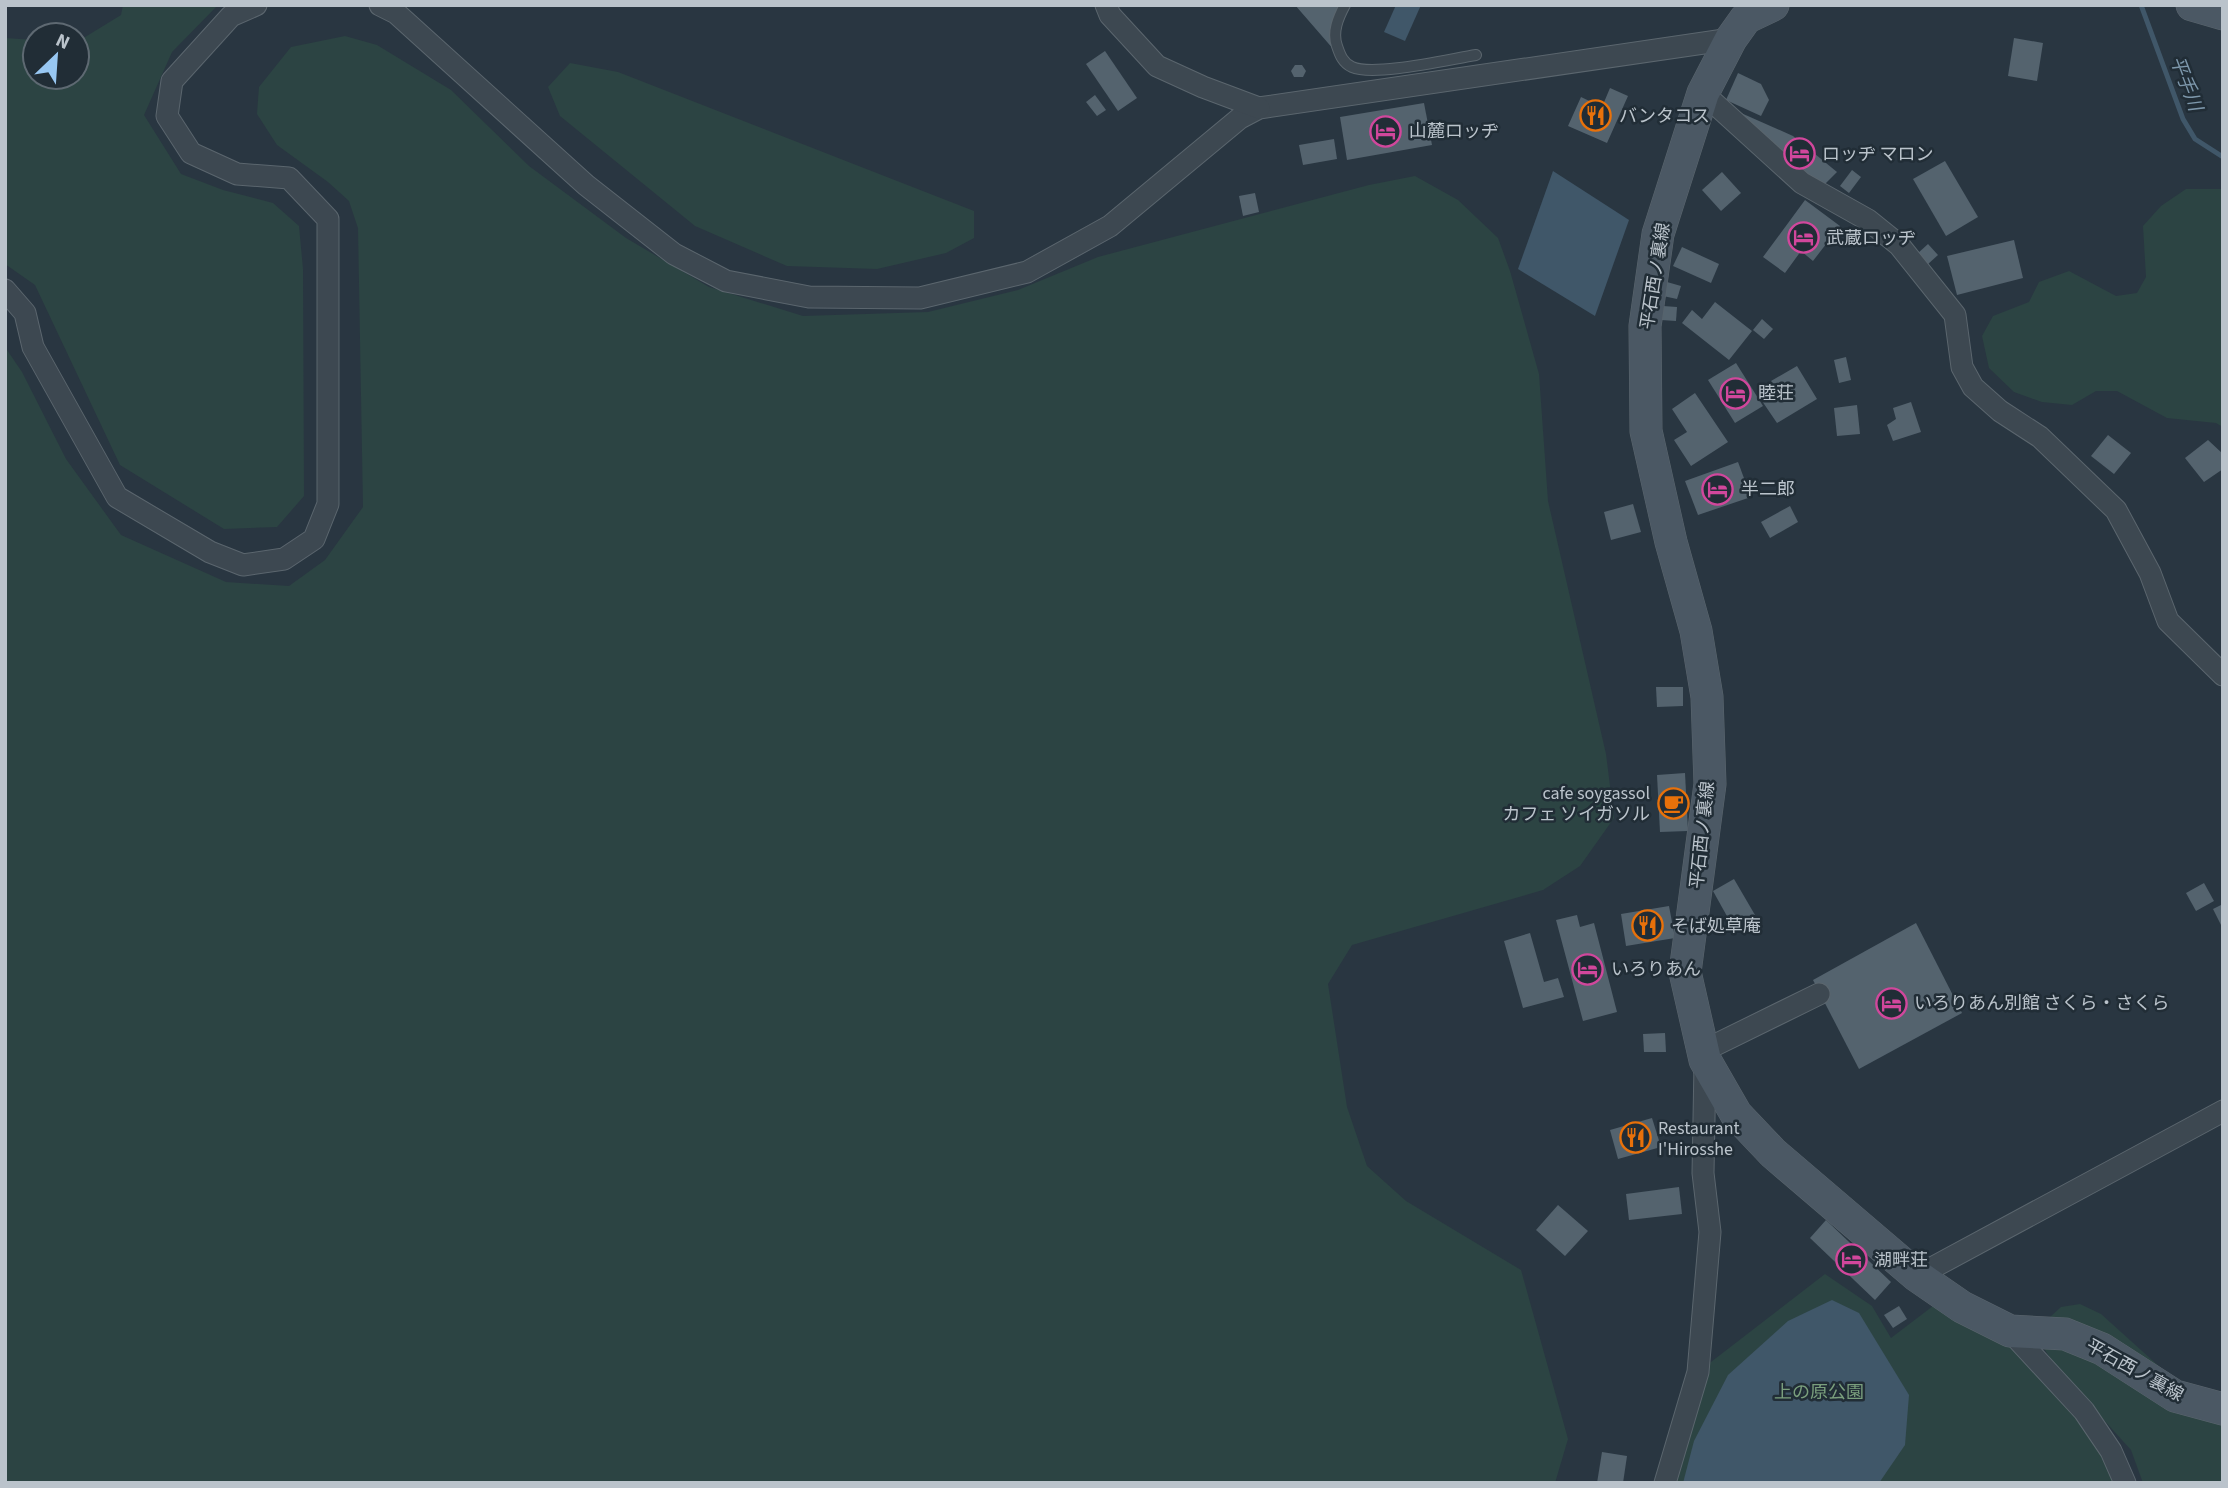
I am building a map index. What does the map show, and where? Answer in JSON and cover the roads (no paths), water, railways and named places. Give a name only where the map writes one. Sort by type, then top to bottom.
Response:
[{"type":"main road","name":"平石西ノ裏線","points":[[1773,5],[1746,18],[1731,39],[1703,93],[1658,234],[1645,326],[1646,431],[1671,542],[1696,631],[1707,698],[1710,784],[1685,972],[1704,1056],[1736,1114],[1773,1153],[1917,1276],[1962,1307],[2010,1331],[2065,1334],[2102,1349],[2175,1396],[2223,1409]]},
{"type":"main road","points":[[2192,5],[2223,14]]},
{"type":"street","points":[[5,290],[25,313],[33,347],[117,497],[210,552],[243,565],[284,559],[314,539],[328,504],[328,219],[289,178],[237,174],[191,153],[167,116],[172,81],[231,16],[256,5]]},
{"type":"street","points":[[380,5],[396,13],[586,184],[674,254],[726,281],[809,297],[920,298],[1027,272],[1110,226],[1240,118],[1259,108],[1731,39]]},
{"type":"street","points":[[1106,5],[1110,15],[1157,66],[1259,108]]},
{"type":"street","points":[[1703,93],[1802,183],[1868,220],[1899,245],[1955,315],[1962,367],[1973,387],[2000,411],[2040,437],[2116,510],[2151,573],[2168,621],[2223,675]]},
{"type":"street","points":[[1665,1483],[1698,1372],[1710,1232],[1703,1173],[1704,1056],[1819,994]]},
{"type":"street","points":[[1917,1276],[2223,1111]]},
{"type":"street","points":[[2010,1331],[2084,1411],[2111,1451],[2125,1483]]},
{"type":"lane","points":[[1345,5],[1334,37],[1341,58],[1353,68],[1385,71],[1476,55]]},
{"type":"water","points":[[1396,5],[1421,5],[1405,41],[1384,32]]},
{"type":"water","points":[[1553,171],[1629,220],[1595,316],[1518,269]]},
{"type":"water","points":[[1832,1300],[1859,1313],[1909,1395],[1905,1445],[1879,1483],[1683,1483],[1694,1441],[1728,1375],[1788,1321]]},
{"type":"waterway","name":"平手川","points":[[2141,5],[2183,119],[2195,139],[2223,157]]},
{"type":"place","name":"バンタコス","points":[[1596,116]]},
{"type":"place","name":"山麓ロッヂ","points":[[1386,131]]},
{"type":"place","name":"ロッヂ マロン","points":[[1799,154]]},
{"type":"place","name":"武蔵ロッヂ","points":[[1803,238]]},
{"type":"place","name":"睦荘","points":[[1735,393]]},
{"type":"place","name":"半二郎","points":[[1718,489]]},
{"type":"place","name":"cafe soygassol カフェ ソイガソル","points":[[1673,803]]},
{"type":"place","name":"そば処草庵","points":[[1648,926]]},
{"type":"place","name":"いろりあん","points":[[1588,969]]},
{"type":"place","name":"いろりあん別館 さくら・さくら","points":[[1891,1003]]},
{"type":"place","name":"Restaurant I'Hirosshe","points":[[1635,1138]]},
{"type":"place","name":"湖畔荘","points":[[1851,1260]]},
{"type":"park label","name":"上の原公園","points":[[1819,1392]]}]
